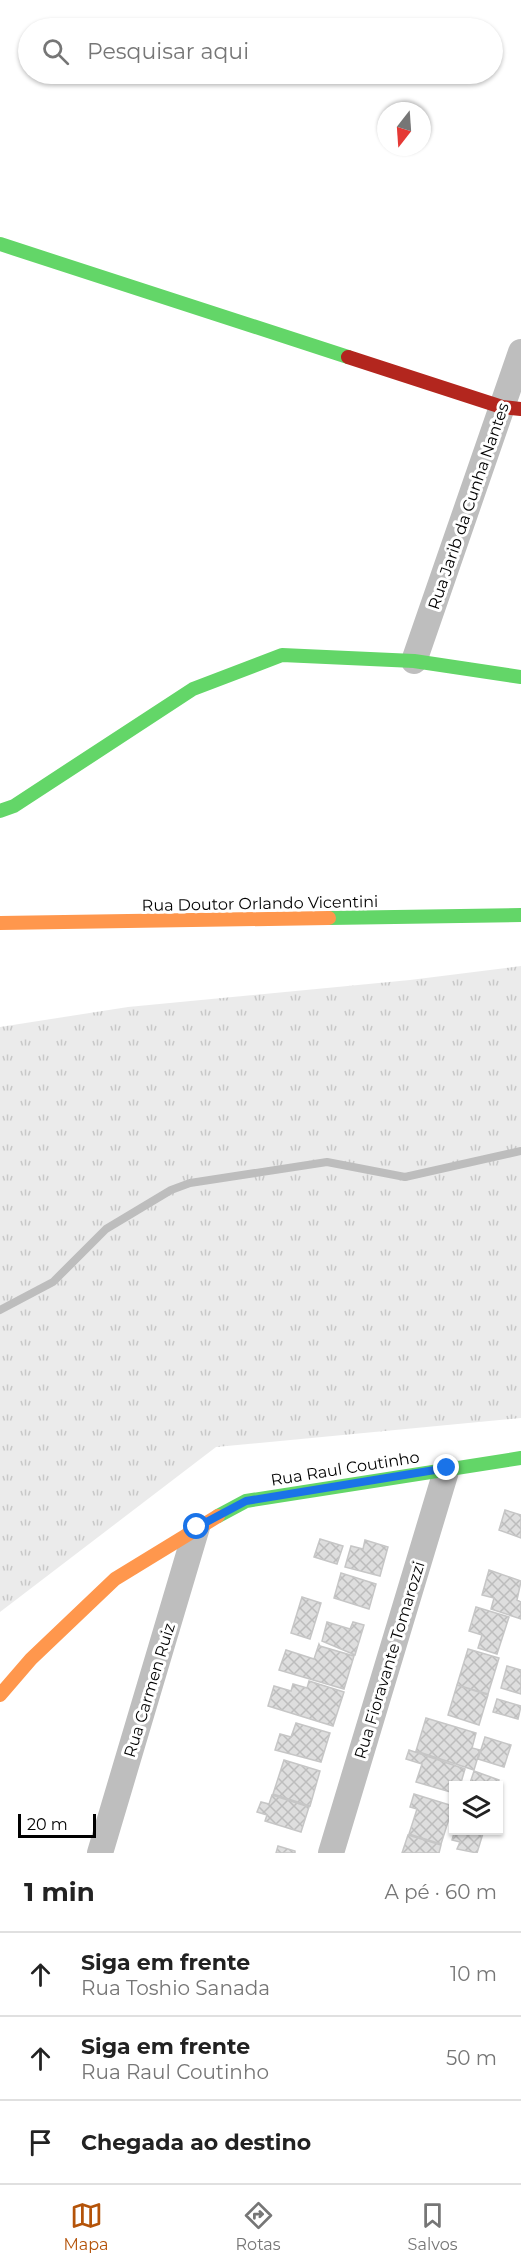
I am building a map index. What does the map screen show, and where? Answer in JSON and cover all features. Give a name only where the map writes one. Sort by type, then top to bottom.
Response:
[{"type":"street","points":[[0,244],[511,408]]},
{"type":"street","name":"Rua Jarib da Cunha Nantes","points":[[414,661],[511,408],[521,352]]},
{"type":"street","points":[[0,810],[14,806],[193,689],[282,655],[414,661],[521,677]]},
{"type":"street","name":"Rua Doutor Orlando Vicentini","points":[[0,923],[521,915]]},
{"type":"street","name":"Rua Raul Coutinho","points":[[0,1695],[31,1659],[115,1579],[197,1527],[246,1501],[521,1458]]},
{"type":"street","name":"Rua Fioravante Tomarozzi","points":[[331,1853],[447,1468]]},
{"type":"street","name":"Rua Carmen Ruiz","points":[[100,1853],[197,1527]]},
{"type":"green space","points":[[521,966],[521,1418],[216,1447],[0,1612],[0,1027],[128,1007],[410,980]]},
{"type":"building","points":[[505,1510],[521,1515],[521,1538],[499,1530]]},
{"type":"building","points":[[320,1539],[343,1546],[337,1564],[314,1557]]},
{"type":"building","points":[[365,1540],[388,1547],[380,1576],[345,1567],[351,1546],[363,1549]]},
{"type":"building","points":[[489,1570],[521,1581],[517,1600],[521,1602],[521,1619],[491,1609],[494,1598],[482,1595]]},
{"type":"building","points":[[341,1573],[376,1584],[369,1609],[334,1598]]},
{"type":"building","points":[[302,1597],[321,1603],[310,1639],[291,1633]]},
{"type":"building","points":[[476,1607],[509,1617],[497,1654],[478,1648],[482,1635],[469,1631]]},
{"type":"building","points":[[327,1622],[350,1629],[353,1622],[364,1625],[355,1655],[322,1641]]},
{"type":"building","points":[[319,1644],[354,1656],[344,1689],[279,1670],[286,1650],[314,1659]]},
{"type":"building","points":[[468,1649],[499,1658],[488,1694],[457,1685]]},
{"type":"building","points":[[507,1666],[521,1670],[521,1694],[501,1688]]},
{"type":"building","points":[[309,1681],[344,1692],[333,1726],[268,1706],[274,1686],[291,1691],[293,1684],[307,1688]]},
{"type":"building","points":[[457,1685],[488,1695],[479,1725],[448,1715]]},
{"type":"building","points":[[497,1699],[521,1706],[518,1719],[493,1712]]},
{"type":"building","points":[[426,1718],[476,1733],[472,1748],[480,1750],[474,1770],[416,1751]]},
{"type":"building","points":[[296,1723],[330,1733],[321,1762],[275,1750],[280,1734],[291,1737]]},
{"type":"building","points":[[485,1737],[511,1745],[504,1767],[478,1759]]},
{"type":"building","points":[[409,1750],[465,1769],[461,1781],[449,1781],[449,1792],[416,1782],[422,1764],[406,1759]]},
{"type":"building","points":[[284,1760],[320,1771],[310,1806],[273,1794]]},
{"type":"building","points":[[474,1771],[499,1780],[499,1781],[471,1781]]},
{"type":"building","points":[[414,1794],[449,1805],[449,1819],[441,1844],[409,1834],[417,1809],[410,1807]]},
{"type":"building","points":[[272,1795],[309,1807],[301,1832],[265,1821],[267,1815],[257,1812],[261,1802],[269,1804]]},
{"type":"building","points":[[408,1835],[441,1845],[439,1853],[402,1853]]},
{"type":"building","points":[[454,1835],[482,1835],[477,1853],[457,1849],[460,1842],[452,1840]]},
{"type":"building","points":[[278,1846],[295,1851],[295,1853],[276,1853]]},
{"type":"waterway","points":[[0,1310],[53,1282],[106,1229],[171,1190],[190,1183],[327,1162],[405,1177],[521,1151]]},
{"type":"traffic: fast","points":[[0,244],[348,357]]},
{"type":"traffic: fast","points":[[0,811],[14,806],[193,689],[282,655],[414,661],[521,677]]},
{"type":"traffic: fast","points":[[329,918],[521,915]]},
{"type":"traffic: fast","points":[[218,1516],[246,1501],[521,1458]]},
{"type":"traffic: slow","points":[[0,923],[329,918]]},
{"type":"traffic: slow","points":[[0,1695],[31,1659],[115,1579],[218,1516]]},
{"type":"traffic: jam","points":[[348,357],[502,407],[521,409]]},
{"type":"route","points":[[197,1527],[246,1501],[447,1468]]}]
